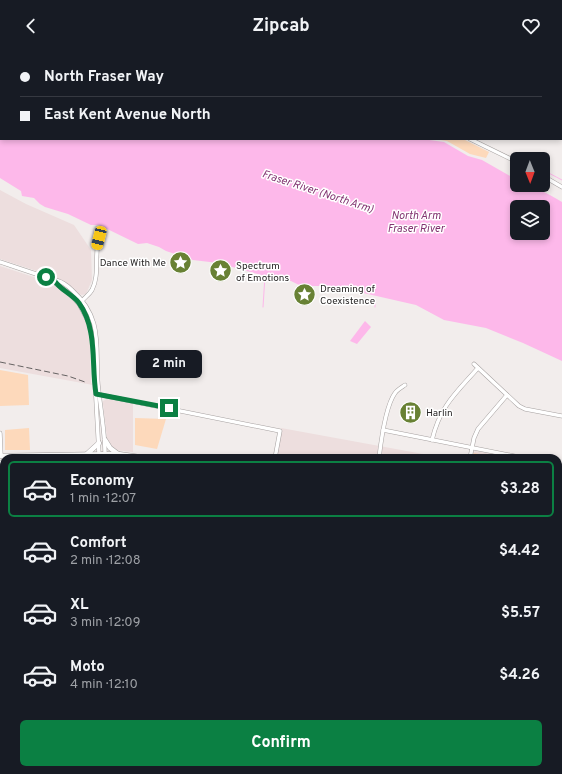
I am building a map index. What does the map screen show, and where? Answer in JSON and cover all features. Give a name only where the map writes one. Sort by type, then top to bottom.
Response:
[{"type":"main road","points":[[104,440],[110,448],[118,454]]},
{"type":"main road","points":[[87,454],[99,443]]},
{"type":"street","points":[[472,140],[510,159]]},
{"type":"street","points":[[550,180],[562,187]]},
{"type":"street","points":[[81,302],[91,291],[94,285],[96,246],[99,238]]},
{"type":"street","points":[[0,262],[57,280],[70,288],[89,311],[96,330],[98,345],[99,454]]},
{"type":"street","points":[[432,440],[438,418],[444,407],[476,366],[522,408],[562,416]]},
{"type":"street","points":[[380,454],[387,415],[395,393],[405,384]]},
{"type":"street","points":[[98,394],[280,431],[276,454]]},
{"type":"street","points":[[98,394],[104,440],[104,454]]},
{"type":"street","points":[[471,454],[474,438],[478,429],[506,395]]},
{"type":"street","points":[[383,430],[503,454]]},
{"type":"street","points":[[0,433],[0,456]]},
{"type":"shaded area","points":[[440,140],[465,140],[489,152],[486,158],[470,154],[447,141]]},
{"type":"shaded area","points":[[0,190],[26,204],[74,225],[91,250],[92,280],[86,294],[79,294],[70,286],[55,277],[0,259]]},
{"type":"shaded area","points":[[0,266],[46,281],[64,292],[79,307],[87,325],[90,343],[91,383],[93,385],[0,368]]},
{"type":"shaded area","points":[[0,370],[28,375],[29,405],[0,406]]},
{"type":"shaded area","points":[[107,399],[133,404],[133,452],[116,450],[109,445],[103,404],[103,401]]},
{"type":"shaded area","points":[[135,418],[166,419],[157,449],[135,445]]},
{"type":"shaded area","points":[[29,428],[30,450],[5,450],[5,430]]},
{"type":"shaded area","points":[[281,428],[423,454],[277,454]]},
{"type":"shaded area","points":[[476,451],[491,454],[473,454],[473,452]]},
{"type":"water","name":"North Arm Fraser River","points":[[0,140],[429,140],[444,142],[468,156],[482,160],[510,176],[510,192],[544,192],[562,202],[562,361],[486,328],[444,320],[416,305],[359,292],[343,292],[320,286],[301,286],[291,281],[265,276],[218,263],[193,260],[147,243],[138,244],[99,225],[91,225],[68,214],[45,207],[34,198],[22,196],[21,191],[0,178]]},
{"type":"water","points":[[365,321],[371,327],[357,344],[350,341]]},
{"type":"waterway","points":[[550,174],[562,180]]},
{"type":"waterway","points":[[263,307],[265,276]]},
{"type":"waterway","points":[[375,300],[375,307]]},
{"type":"railway","points":[[0,362],[68,376],[85,382]]},
{"type":"place","name":"Dance With Me","points":[[181,262]]},
{"type":"place","name":"Spectrum of Emotions","points":[[221,271]]},
{"type":"place","name":"Dreaming of Coexistence","points":[[305,294]]},
{"type":"place","name":"Harlin","points":[[411,412]]},
{"type":"route","points":[[46,277],[54,280],[56,284],[70,294],[79,304],[89,324],[93,345],[94,381],[96,394],[169,408]]},
{"type":"water label","name":"Fraser River (North Arm)","points":[[318,191]]}]
